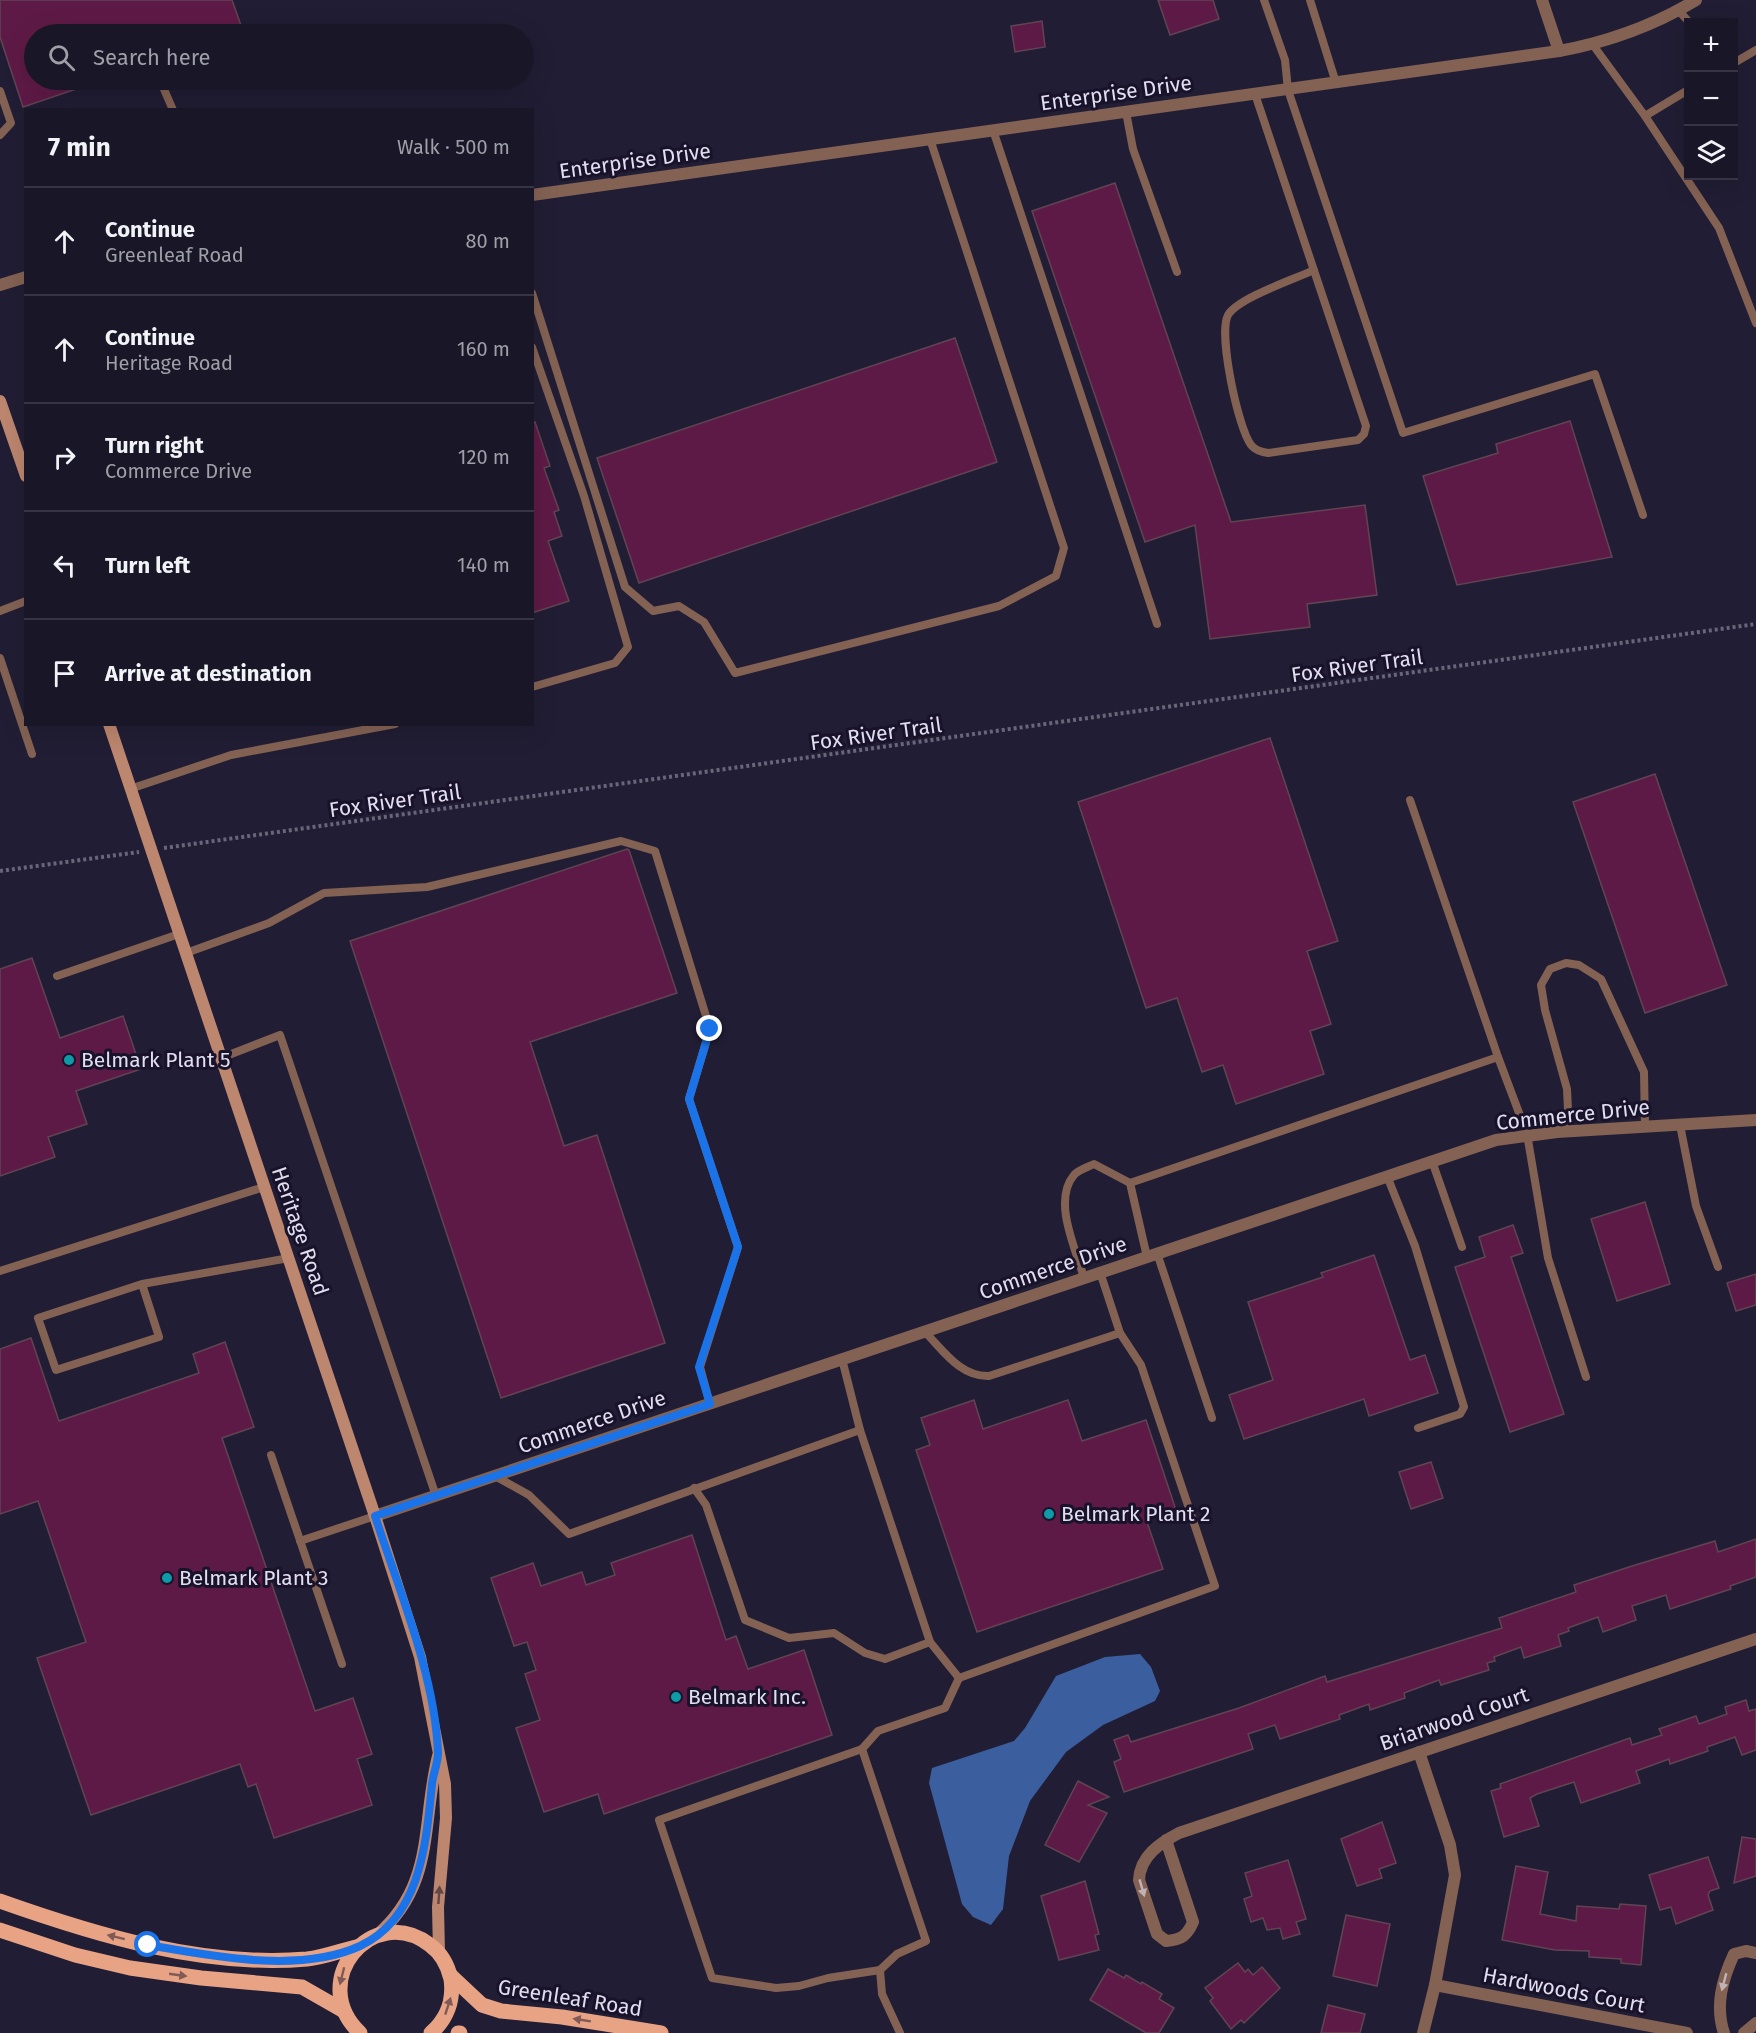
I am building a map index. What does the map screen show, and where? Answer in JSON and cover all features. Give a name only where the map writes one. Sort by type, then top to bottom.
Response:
[{"type":"main road","points":[[0,400],[24,470]]},
{"type":"main road","name":"Heritage Road","points":[[110,726],[289,1258],[420,1657],[431,1703],[438,1755],[445,1784],[447,1818],[438,1907],[439,1953]]},
{"type":"main road","name":"Heritage Road","points":[[375,1937],[390,1924],[408,1901],[420,1867],[428,1826],[432,1778],[438,1755]]},
{"type":"main road","points":[[0,1901],[97,1932],[197,1953],[284,1960],[325,1956],[360,1946],[375,1937],[392,1933],[410,1935],[426,1942],[439,1953],[450,1974],[452,1990],[449,2006],[443,2020],[431,2033]]},
{"type":"main road","points":[[0,1930],[75,1955],[130,1968],[201,1978],[302,1987],[344,2011]]},
{"type":"main road","points":[[356,2031],[344,2011],[339,1993],[341,1976],[348,1959],[360,1946]]},
{"type":"main road","name":"Greenleaf Road","points":[[450,1974],[464,1991],[482,2005],[501,2011],[562,2017],[661,2033]]},
{"type":"street","points":[[1542,0],[1558,51]]},
{"type":"street","name":"Enterprise Drive","points":[[534,195],[1558,51],[1593,45],[1633,32],[1679,11],[1696,0]]},
{"type":"street","points":[[0,285],[24,278]]},
{"type":"street","name":"Commerce Drive","points":[[375,1516],[1496,1140],[1527,1134],[1756,1120]]},
{"type":"street","name":"Briarwood Court","points":[[1166,1840],[1193,1922],[1189,1932],[1179,1941],[1166,1941],[1157,1934],[1139,1880],[1143,1863],[1152,1851],[1166,1840],[1179,1833],[1756,1639]]},
{"type":"street","points":[[1419,1752],[1450,1845],[1454,1868],[1453,1889],[1435,1986],[1423,2033]]},
{"type":"street","points":[[1724,2033],[1718,2015],[1729,1964],[1734,1954],[1746,1951],[1756,1953]]},
{"type":"street","name":"Hardwoods Court","points":[[1435,1986],[1687,2033]]},
{"type":"street","points":[[1744,2033],[1756,2023]]},
{"type":"lane","points":[[1264,0],[1286,60],[1288,90],[1403,433],[1595,374],[1643,514]]},
{"type":"lane","points":[[1310,0],[1336,83]]},
{"type":"lane","points":[[1679,11],[1685,18]]},
{"type":"lane","points":[[1593,45],[1645,116],[1719,228],[1756,323]]},
{"type":"lane","points":[[1738,61],[1756,50]]},
{"type":"lane","points":[[164,90],[172,108]]},
{"type":"lane","points":[[0,91],[10,123],[0,135]]},
{"type":"lane","points":[[1645,116],[1684,93]]},
{"type":"lane","points":[[1254,94],[1314,270],[1366,426],[1364,434],[1358,440],[1268,453],[1261,452],[1253,448],[1247,439],[1233,390],[1226,343],[1227,317],[1233,308],[1241,303],[1314,270]]},
{"type":"lane","points":[[1126,112],[1133,149],[1177,272]]},
{"type":"lane","points":[[993,130],[1157,624]]},
{"type":"lane","points":[[534,299],[625,587],[653,611],[679,606],[704,622],[735,673],[999,606],[1056,576],[1064,548],[930,139]]},
{"type":"lane","points":[[534,353],[584,496],[628,648],[615,663],[534,686]]},
{"type":"lane","points":[[0,611],[24,602]]},
{"type":"lane","points":[[0,658],[32,754]]},
{"type":"lane","points":[[130,789],[231,755],[383,726]]},
{"type":"lane","points":[[1410,800],[1498,1057],[1527,1134],[1548,1258],[1586,1377]]},
{"type":"lane","points":[[186,953],[269,923],[324,893],[427,887],[621,841],[655,851],[710,1029],[689,1099],[738,1247],[699,1367],[710,1404]]},
{"type":"lane","points":[[57,976],[179,934]]},
{"type":"lane","points":[[1569,1131],[1567,1089],[1545,1010],[1541,985],[1550,969],[1566,963],[1579,965],[1601,979],[1626,1030],[1644,1072],[1645,1127]]},
{"type":"lane","points":[[221,1058],[280,1035],[436,1496]]},
{"type":"lane","points":[[1130,1183],[1498,1057]]},
{"type":"lane","points":[[1680,1125],[1696,1206],[1718,1267]]},
{"type":"lane","points":[[1432,1161],[1462,1247]]},
{"type":"lane","points":[[1084,1278],[1065,1211],[1065,1191],[1075,1173],[1094,1164],[1130,1183],[1152,1255],[1212,1418]]},
{"type":"lane","points":[[1387,1176],[1415,1246],[1464,1407],[1460,1414],[1418,1428]]},
{"type":"lane","points":[[0,1271],[264,1187]]},
{"type":"lane","points":[[142,1284],[159,1337],[56,1371],[38,1318],[142,1284],[289,1258]]},
{"type":"lane","points":[[862,1749],[926,1941],[897,1954],[880,1970],[828,1978],[799,1986],[776,1988],[712,1978],[659,1820],[862,1749],[878,1731],[945,1708],[959,1678],[1215,1586],[1141,1365],[1120,1333],[1100,1272]]},
{"type":"lane","points":[[924,1331],[962,1370],[975,1377],[989,1376],[1120,1333]]},
{"type":"lane","points":[[842,1359],[860,1430],[930,1642],[959,1678]]},
{"type":"lane","points":[[495,1476],[529,1495],[569,1534],[860,1430]]},
{"type":"lane","points":[[271,1455],[342,1664]]},
{"type":"lane","points":[[694,1488],[706,1505],[745,1620],[789,1638],[834,1633],[865,1653],[885,1659],[930,1642]]},
{"type":"lane","points":[[300,1541],[375,1516]]},
{"type":"lane","points":[[880,1970],[882,1994],[900,2033]]},
{"type":"path","name":"Fox River Trail","points":[[0,871],[1756,624]]},
{"type":"water","points":[[1140,1654],[1151,1667],[1160,1691],[1155,1701],[1103,1725],[1066,1752],[1030,1801],[1009,1856],[1003,1909],[991,1925],[973,1917],[962,1904],[929,1783],[932,1768],[1014,1741],[1025,1728],[1056,1676],[1105,1657]]},
{"type":"building","points":[[0,0],[232,0],[240,24],[24,24],[24,90],[73,90],[23,107],[0,37]]},
{"type":"building","points":[[1158,0],[1213,0],[1219,19],[1170,35]]},
{"type":"building","points":[[1042,21],[1045,47],[1015,52],[1011,26]]},
{"type":"building","points":[[1115,183],[1231,522],[1365,505],[1377,595],[1307,604],[1310,627],[1210,639],[1195,525],[1145,542],[1032,211]]},
{"type":"building","points":[[955,338],[997,462],[639,583],[597,458]]},
{"type":"building","points":[[1570,421],[1612,557],[1457,585],[1423,476],[1498,453],[1496,444]]},
{"type":"building","points":[[534,422],[550,466],[544,468],[559,510],[554,512],[562,536],[548,541],[569,601],[534,612]]},
{"type":"building","points":[[1270,738],[1338,941],[1307,951],[1331,1024],[1310,1031],[1324,1074],[1236,1104],[1223,1065],[1202,1072],[1177,998],[1146,1008],[1078,802]]},
{"type":"building","points":[[1655,774],[1727,985],[1645,1013],[1573,802]]},
{"type":"building","points":[[627,849],[677,993],[530,1042],[564,1146],[597,1135],[665,1343],[501,1398],[350,941]]},
{"type":"building","name":"Belmark Plant 5","points":[[32,958],[60,1038],[123,1016],[141,1069],[76,1091],[87,1124],[48,1137],[55,1157],[0,1176],[0,969]]},
{"type":"building","points":[[1645,1202],[1670,1284],[1617,1301],[1591,1219]]},
{"type":"building","points":[[1513,1225],[1523,1253],[1511,1257],[1564,1414],[1510,1432],[1455,1267],[1485,1257],[1479,1237]]},
{"type":"building","points":[[1374,1255],[1410,1360],[1425,1355],[1438,1393],[1369,1416],[1364,1399],[1244,1439],[1229,1395],[1273,1380],[1248,1302],[1323,1277],[1321,1273]]},
{"type":"building","points":[[1756,1274],[1756,1305],[1736,1311],[1727,1283]]},
{"type":"building","name":"Belmark Plant 3","points":[[31,1338],[59,1421],[199,1373],[193,1354],[225,1342],[254,1427],[222,1438],[315,1711],[353,1698],[372,1754],[357,1759],[372,1805],[274,1838],[256,1784],[248,1787],[240,1764],[91,1815],[37,1658],[86,1642],[38,1501],[0,1514],[0,1349]]},
{"type":"building","name":"Belmark Plant 2","points":[[974,1400],[983,1429],[1068,1400],[1082,1441],[1146,1420],[1176,1510],[1146,1519],[1163,1569],[977,1632],[916,1450],[930,1445],[921,1418]]},
{"type":"building","points":[[1431,1462],[1443,1498],[1411,1509],[1399,1472]]},
{"type":"building","name":"Belmark Inc.","points":[[692,1535],[726,1640],[736,1636],[748,1669],[804,1650],[832,1735],[604,1814],[598,1794],[544,1812],[516,1728],[540,1720],[525,1674],[536,1670],[527,1642],[514,1646],[491,1578],[533,1563],[541,1586],[582,1572],[586,1585],[615,1575],[611,1563]]},
{"type":"building","points":[[1756,1539],[1756,1577],[1730,1586],[1731,1589],[1670,1609],[1666,1595],[1632,1606],[1636,1620],[1603,1632],[1598,1617],[1568,1628],[1569,1631],[1558,1635],[1561,1646],[1524,1658],[1521,1647],[1494,1657],[1495,1661],[1487,1663],[1489,1670],[1441,1685],[1439,1680],[1404,1693],[1405,1698],[1370,1710],[1369,1704],[1339,1715],[1340,1719],[1280,1739],[1275,1725],[1248,1734],[1253,1749],[1124,1792],[1114,1762],[1121,1759],[1114,1740],[1128,1735],[1131,1742],[1239,1708],[1325,1676],[1327,1682],[1502,1628],[1499,1618],[1576,1592],[1574,1585],[1632,1566],[1715,1541],[1718,1552]]},
{"type":"building","points":[[1746,1700],[1749,1711],[1756,1709],[1756,1750],[1742,1755],[1735,1737],[1707,1747],[1708,1751],[1670,1764],[1669,1759],[1636,1771],[1640,1783],[1581,1803],[1574,1782],[1537,1794],[1530,1798],[1539,1826],[1504,1837],[1491,1791],[1501,1788],[1500,1784],[1630,1738],[1632,1745],[1662,1735],[1659,1729],[1696,1716],[1699,1724],[1727,1714],[1725,1707]]},
{"type":"building","points":[[1078,1781],[1109,1797],[1088,1805],[1107,1813],[1079,1862],[1045,1845]]},
{"type":"building","points":[[1382,1822],[1396,1863],[1379,1869],[1382,1878],[1357,1886],[1341,1839]]},
{"type":"building","points":[[1742,1837],[1756,1839],[1756,1876],[1734,1883]]},
{"type":"building","points":[[1708,1857],[1719,1888],[1710,1891],[1708,1895],[1713,1910],[1676,1924],[1671,1907],[1660,1910],[1649,1875]]},
{"type":"building","points":[[1288,1860],[1306,1919],[1296,1922],[1300,1934],[1283,1939],[1280,1928],[1267,1930],[1263,1918],[1251,1922],[1244,1899],[1252,1896],[1245,1873]]},
{"type":"building","points":[[1516,1866],[1548,1872],[1540,1914],[1576,1921],[1577,1906],[1619,1909],[1620,1904],[1646,1906],[1641,1965],[1621,1963],[1621,1959],[1589,1957],[1589,1951],[1555,1950],[1502,1940]]},
{"type":"building","points":[[1085,1881],[1099,1934],[1095,1935],[1099,1950],[1059,1960],[1041,1896]]},
{"type":"building","points":[[1346,1915],[1390,1924],[1377,1986],[1333,1976]]},
{"type":"building","points":[[1238,1963],[1245,1972],[1248,1969],[1253,1975],[1262,1967],[1280,1988],[1244,2023],[1241,2020],[1231,2029],[1210,2001],[1213,1998],[1205,1988]]},
{"type":"building","points":[[1108,1969],[1124,1978],[1126,1975],[1141,1984],[1142,1982],[1162,1994],[1159,1999],[1174,2008],[1159,2033],[1146,2033],[1090,2000]]},
{"type":"building","points":[[1328,2005],[1365,2014],[1360,2033],[1321,2033]]},
{"type":"place","name":"Belmark Plant 5","points":[[69,1060]]},
{"type":"place","name":"Belmark Plant 2","points":[[1049,1514]]},
{"type":"place","name":"Belmark Plant 3","points":[[167,1578]]},
{"type":"place","name":"Belmark Inc.","points":[[676,1697]]},
{"type":"route","points":[[148,1945],[244,1959],[284,1960],[325,1956],[360,1946],[375,1937],[390,1924],[408,1901],[420,1867],[428,1826],[432,1778],[438,1755],[431,1703],[420,1657],[375,1516],[710,1404],[699,1367],[738,1247],[689,1099],[710,1029]]}]
